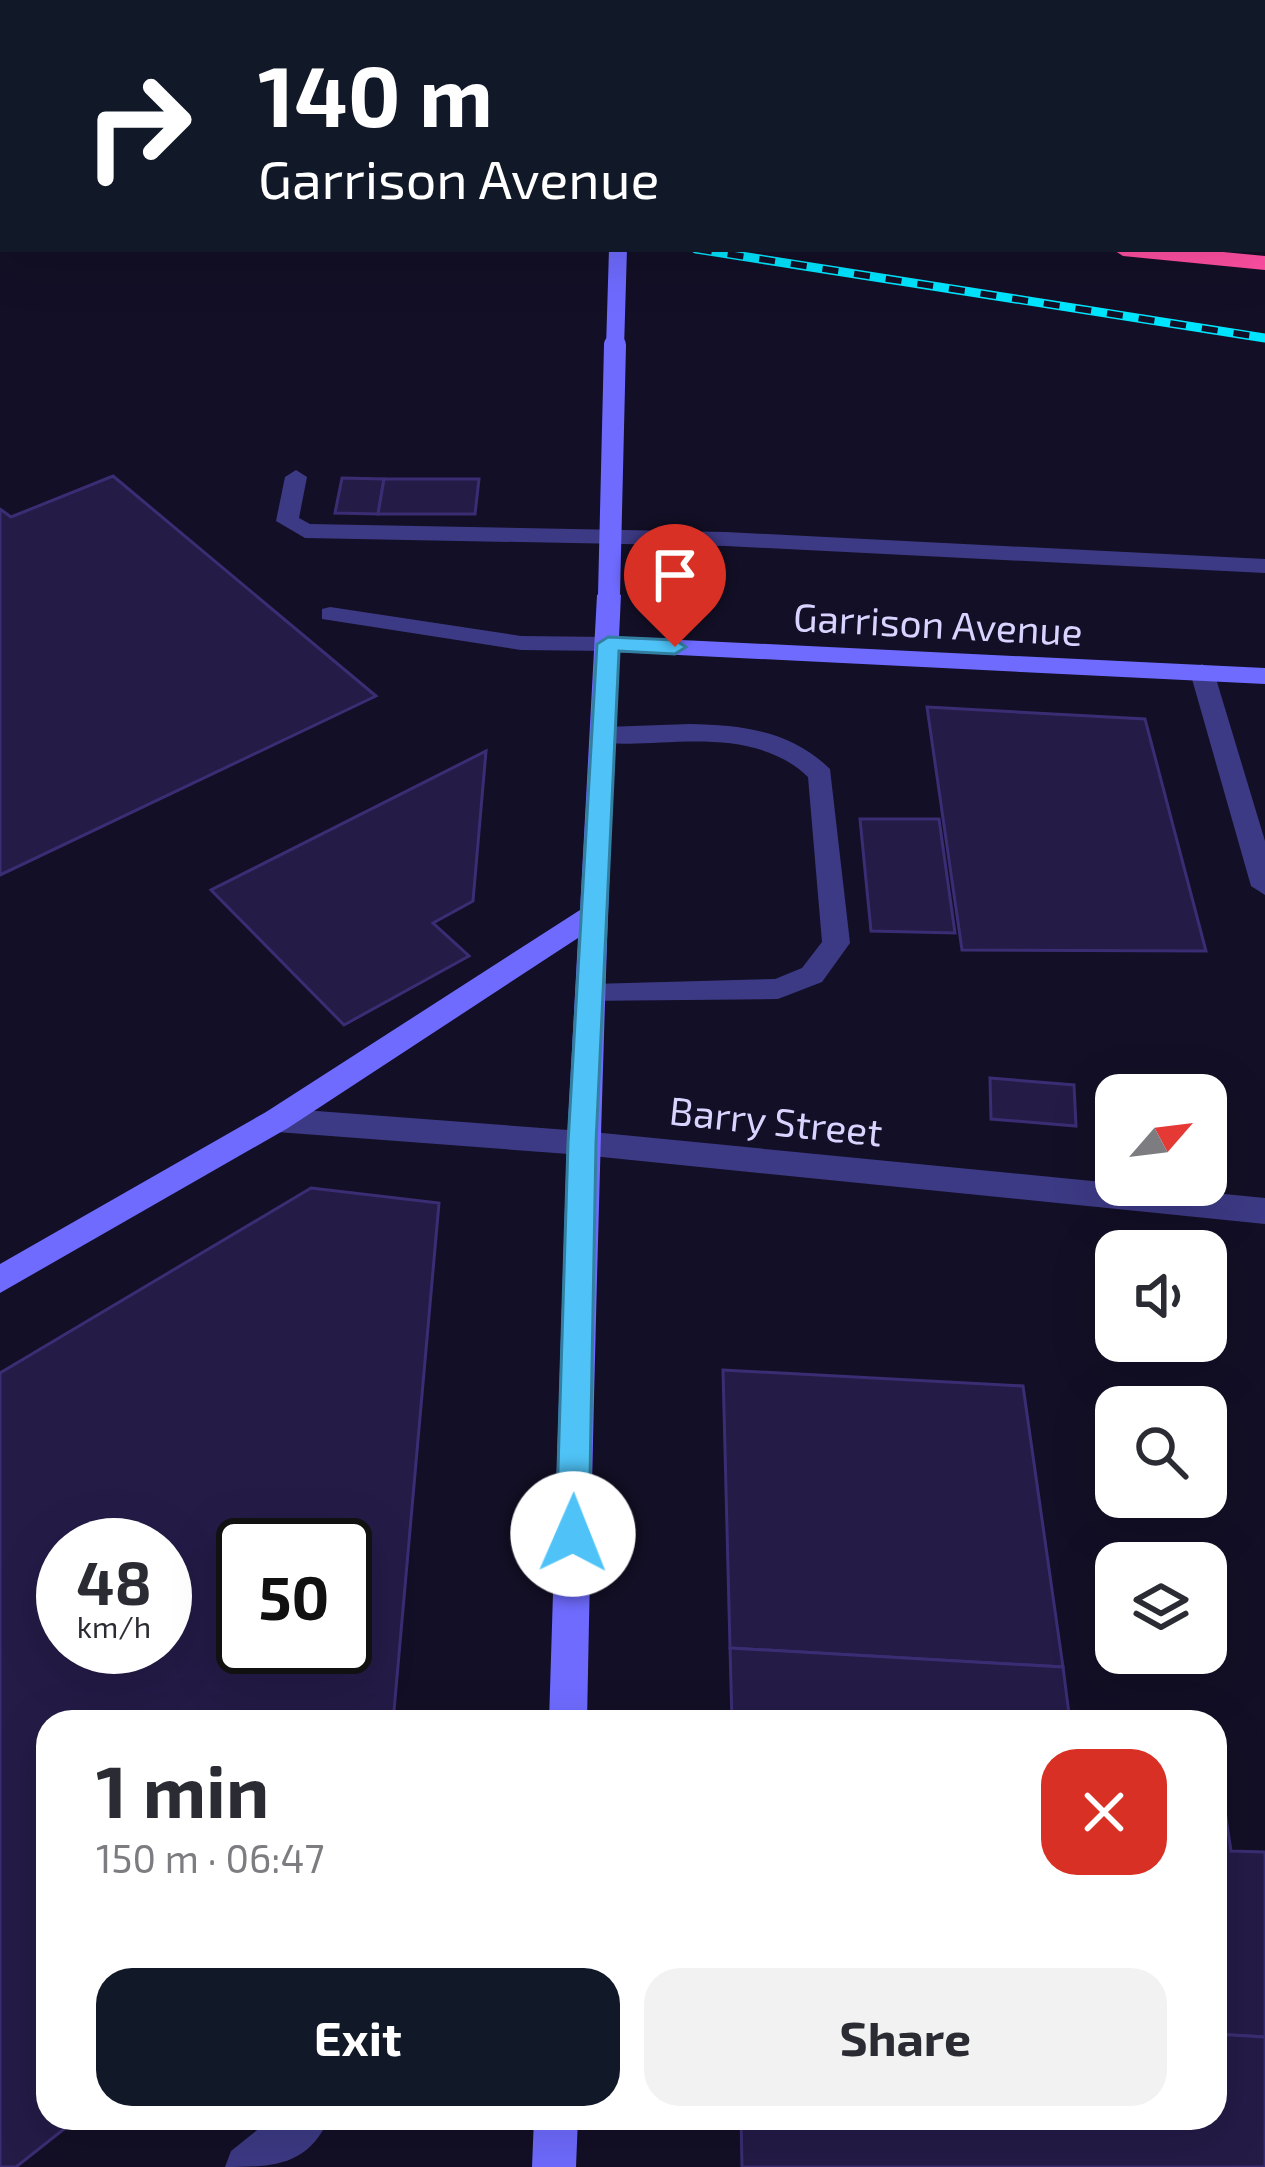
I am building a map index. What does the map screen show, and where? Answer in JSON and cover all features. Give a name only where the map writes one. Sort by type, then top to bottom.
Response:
[{"type":"highway","points":[[1153,252],[1265,263]]},
{"type":"main road","points":[[568,1710],[582,1143],[608,644],[618,252]]},
{"type":"main road","name":"Garrison Avenue","points":[[608,644],[1265,676]]},
{"type":"main road","points":[[0,1280],[277,1120],[596,912]]},
{"type":"main road","points":[[554,2167],[556,2130]]},
{"type":"street","points":[[296,477],[287,520],[305,530],[727,539],[1265,566]]},
{"type":"street","points":[[330,614],[521,643],[608,644]]},
{"type":"street","points":[[1202,672],[1265,886]]},
{"type":"street","points":[[591,994],[778,989],[812,975],[836,943],[821,775],[807,757],[752,736],[604,735]]},
{"type":"street","name":"Barry Street","points":[[277,1120],[582,1143],[1265,1211]]},
{"type":"street","points":[[247,2167],[292,2130]]},
{"type":"building","points":[[113,476],[376,696],[0,875],[0,509],[11,517]]},
{"type":"building","points":[[342,478],[384,479],[378,514],[335,513]]},
{"type":"building","points":[[384,479],[479,479],[475,514],[378,514]]},
{"type":"building","points":[[927,707],[1145,719],[1206,951],[962,950]]},
{"type":"building","points":[[486,751],[473,901],[433,923],[469,956],[344,1025],[211,890]]},
{"type":"building","points":[[860,819],[939,819],[955,933],[871,931]]},
{"type":"building","points":[[990,1078],[1074,1085],[1076,1126],[991,1119]]},
{"type":"building","points":[[311,1188],[439,1203],[394,1710],[36,1710],[36,2130],[63,2130],[16,2167],[0,2167],[0,1373]]},
{"type":"building","points":[[723,1370],[1023,1386],[1063,1667],[730,1648]]},
{"type":"building","points":[[730,1648],[1063,1667],[1068,1710],[732,1710]]},
{"type":"building","points":[[1227,1824],[1231,1851],[1265,1852],[1265,2037],[1227,2035]]},
{"type":"building","points":[[1227,2035],[1265,2037],[1265,2167],[742,2167],[741,2130],[1227,2130]]},
{"type":"railway","points":[[715,252],[1265,338]]},
{"type":"route","points":[[573,1534],[582,1143],[608,644],[675,647]]}]
